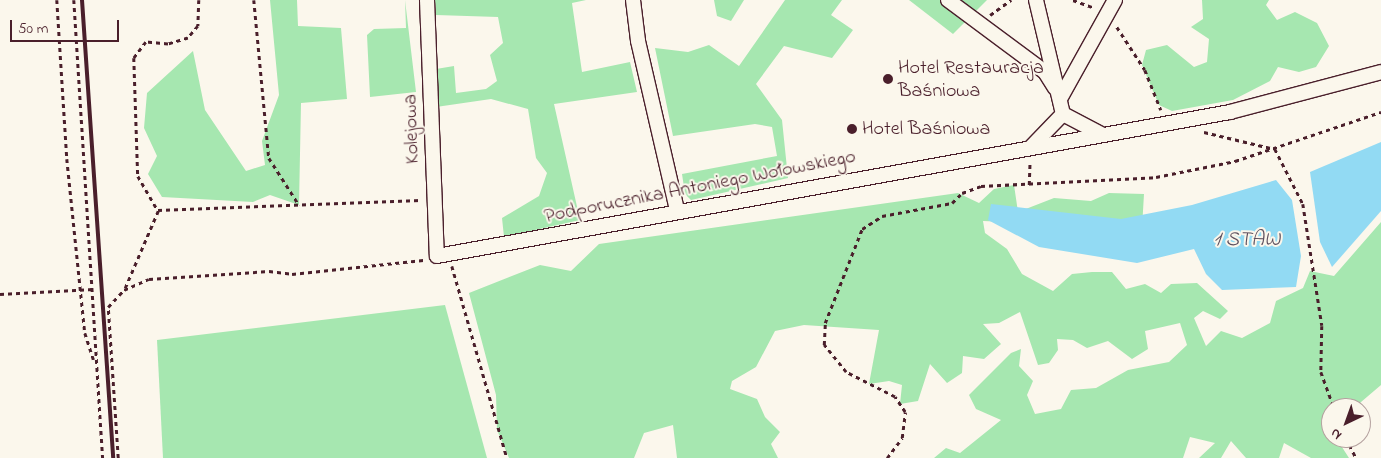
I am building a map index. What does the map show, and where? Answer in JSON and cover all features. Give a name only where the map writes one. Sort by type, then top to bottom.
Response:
[{"type":"street","name":"Kolejowa","points":[[427,0],[435,199],[443,257]]},
{"type":"street","points":[[633,0],[638,41],[678,210]]},
{"type":"street","points":[[948,0],[1045,72],[1061,97]]},
{"type":"street","points":[[1036,0],[1061,97],[1063,114]]},
{"type":"street","points":[[1061,97],[1115,0]]},
{"type":"street","name":"Podporucznika Antoniego Wołowskiego","points":[[443,257],[678,210],[1165,122],[1230,112],[1381,72]]},
{"type":"street","points":[[1063,114],[1101,134]]},
{"type":"street","points":[[1031,147],[1063,114]]},
{"type":"path","points":[[57,0],[80,290],[85,333],[96,364]]},
{"type":"path","points":[[74,0],[94,289],[96,364],[103,458]]},
{"type":"path","points":[[158,210],[138,176],[134,58],[146,42],[168,44],[188,38],[198,26],[199,0]]},
{"type":"path","points":[[254,0],[269,158],[299,205]]},
{"type":"path","points":[[978,23],[1011,0]]},
{"type":"path","points":[[1073,0],[1108,13],[1146,70],[1165,122]]},
{"type":"path","points":[[887,458],[902,438],[905,412],[895,397],[846,372],[824,344],[825,323],[862,229],[882,216],[952,203],[962,193],[981,186],[1029,185],[1156,176],[1275,149],[1381,112]]},
{"type":"path","points":[[1202,131],[1275,149],[1303,204],[1322,326],[1321,372],[1330,398]]},
{"type":"path","points":[[1029,185],[1031,147]]},
{"type":"path","points":[[158,210],[435,199]]},
{"type":"path","points":[[118,458],[108,307],[124,290],[158,210]]},
{"type":"path","points":[[124,290],[149,279],[269,271],[292,274],[393,266],[443,257],[507,458]]},
{"type":"path","points":[[0,294],[94,289]]},
{"type":"green space","points":[[270,0],[297,0],[298,26],[341,28],[347,99],[301,103],[299,205],[270,195],[253,202],[162,197],[148,174],[157,156],[144,128],[147,93],[193,51],[205,110],[246,171],[265,165],[262,141],[279,95]]},
{"type":"green space","points":[[405,0],[416,92],[370,97],[367,35],[374,29],[406,28]]},
{"type":"green space","points":[[435,0],[586,0],[572,3],[582,72],[630,62],[637,92],[554,104],[580,220],[504,237],[502,218],[539,196],[547,173],[536,158],[528,109],[491,99],[436,107],[436,69],[454,66],[456,93],[486,89],[497,81],[490,55],[503,43],[498,17],[436,15]]},
{"type":"green space","points":[[714,0],[744,0],[731,21],[717,16]]},
{"type":"green space","points":[[785,0],[842,0],[831,15],[853,30],[832,58],[784,46],[756,84],[782,120],[788,178],[691,200],[685,194],[682,174],[777,156],[772,127],[755,124],[673,136],[655,48],[688,52],[709,45],[739,66]]},
{"type":"green space","points":[[909,0],[987,0],[953,34]]},
{"type":"green space","points":[[1202,0],[1269,0],[1266,5],[1277,20],[1295,12],[1317,23],[1329,46],[1316,67],[1299,72],[1278,67],[1270,81],[1233,100],[1172,111],[1159,105],[1142,65],[1146,50],[1167,45],[1194,67],[1207,62],[1209,39],[1191,27],[1203,19]]},
{"type":"green space","points":[[1014,185],[1018,212],[1054,198],[1091,201],[1109,193],[1144,194],[1142,228],[983,221],[985,233],[1007,249],[1022,274],[1053,291],[1072,274],[1092,272],[1112,272],[1126,289],[1145,284],[1161,293],[1171,284],[1197,283],[1228,311],[1220,319],[1203,311],[1194,318],[1206,346],[1221,331],[1242,338],[1270,323],[1276,301],[1303,288],[1310,271],[1334,276],[1381,222],[1381,385],[1366,398],[1321,398],[1321,448],[1343,448],[1349,458],[1311,458],[1284,443],[1279,458],[1246,458],[1231,441],[1221,458],[1199,458],[1215,443],[1190,437],[1183,458],[934,458],[946,448],[960,453],[1001,420],[976,409],[969,395],[1011,353],[1021,349],[1019,366],[1033,381],[1027,395],[1035,414],[1061,409],[1071,390],[1096,388],[1128,370],[1169,362],[1187,345],[1180,323],[1145,331],[1148,349],[1132,359],[1108,341],[1087,348],[1073,340],[1057,339],[1058,350],[1049,363],[1038,365],[1020,312],[999,323],[983,324],[1001,344],[984,359],[963,356],[962,373],[947,383],[930,364],[918,401],[900,404],[902,385],[889,381],[869,384],[879,330],[804,325],[775,331],[756,367],[732,381],[730,389],[757,399],[765,417],[780,432],[771,444],[778,458],[677,458],[673,425],[644,433],[634,458],[509,458],[497,430],[496,395],[469,293],[540,265],[571,271],[599,244],[958,193],[979,203],[994,189]]},
{"type":"green space","points":[[445,305],[487,458],[163,458],[157,340]]},
{"type":"water","points":[[1381,142],[1381,211],[1332,267],[1320,242],[1310,172]]},
{"type":"water","name":"1 STAW","points":[[1276,180],[1292,200],[1301,256],[1296,287],[1222,290],[1206,274],[1194,249],[1137,263],[1039,247],[988,220],[991,204],[1121,219],[1192,205]]},
{"type":"railway","points":[[82,0],[113,458]]},
{"type":"place","name":"Hotel Restauracja Baśniowa","points":[[888,79]]},
{"type":"place","name":"Hotel Baśniowa","points":[[852,129]]}]
